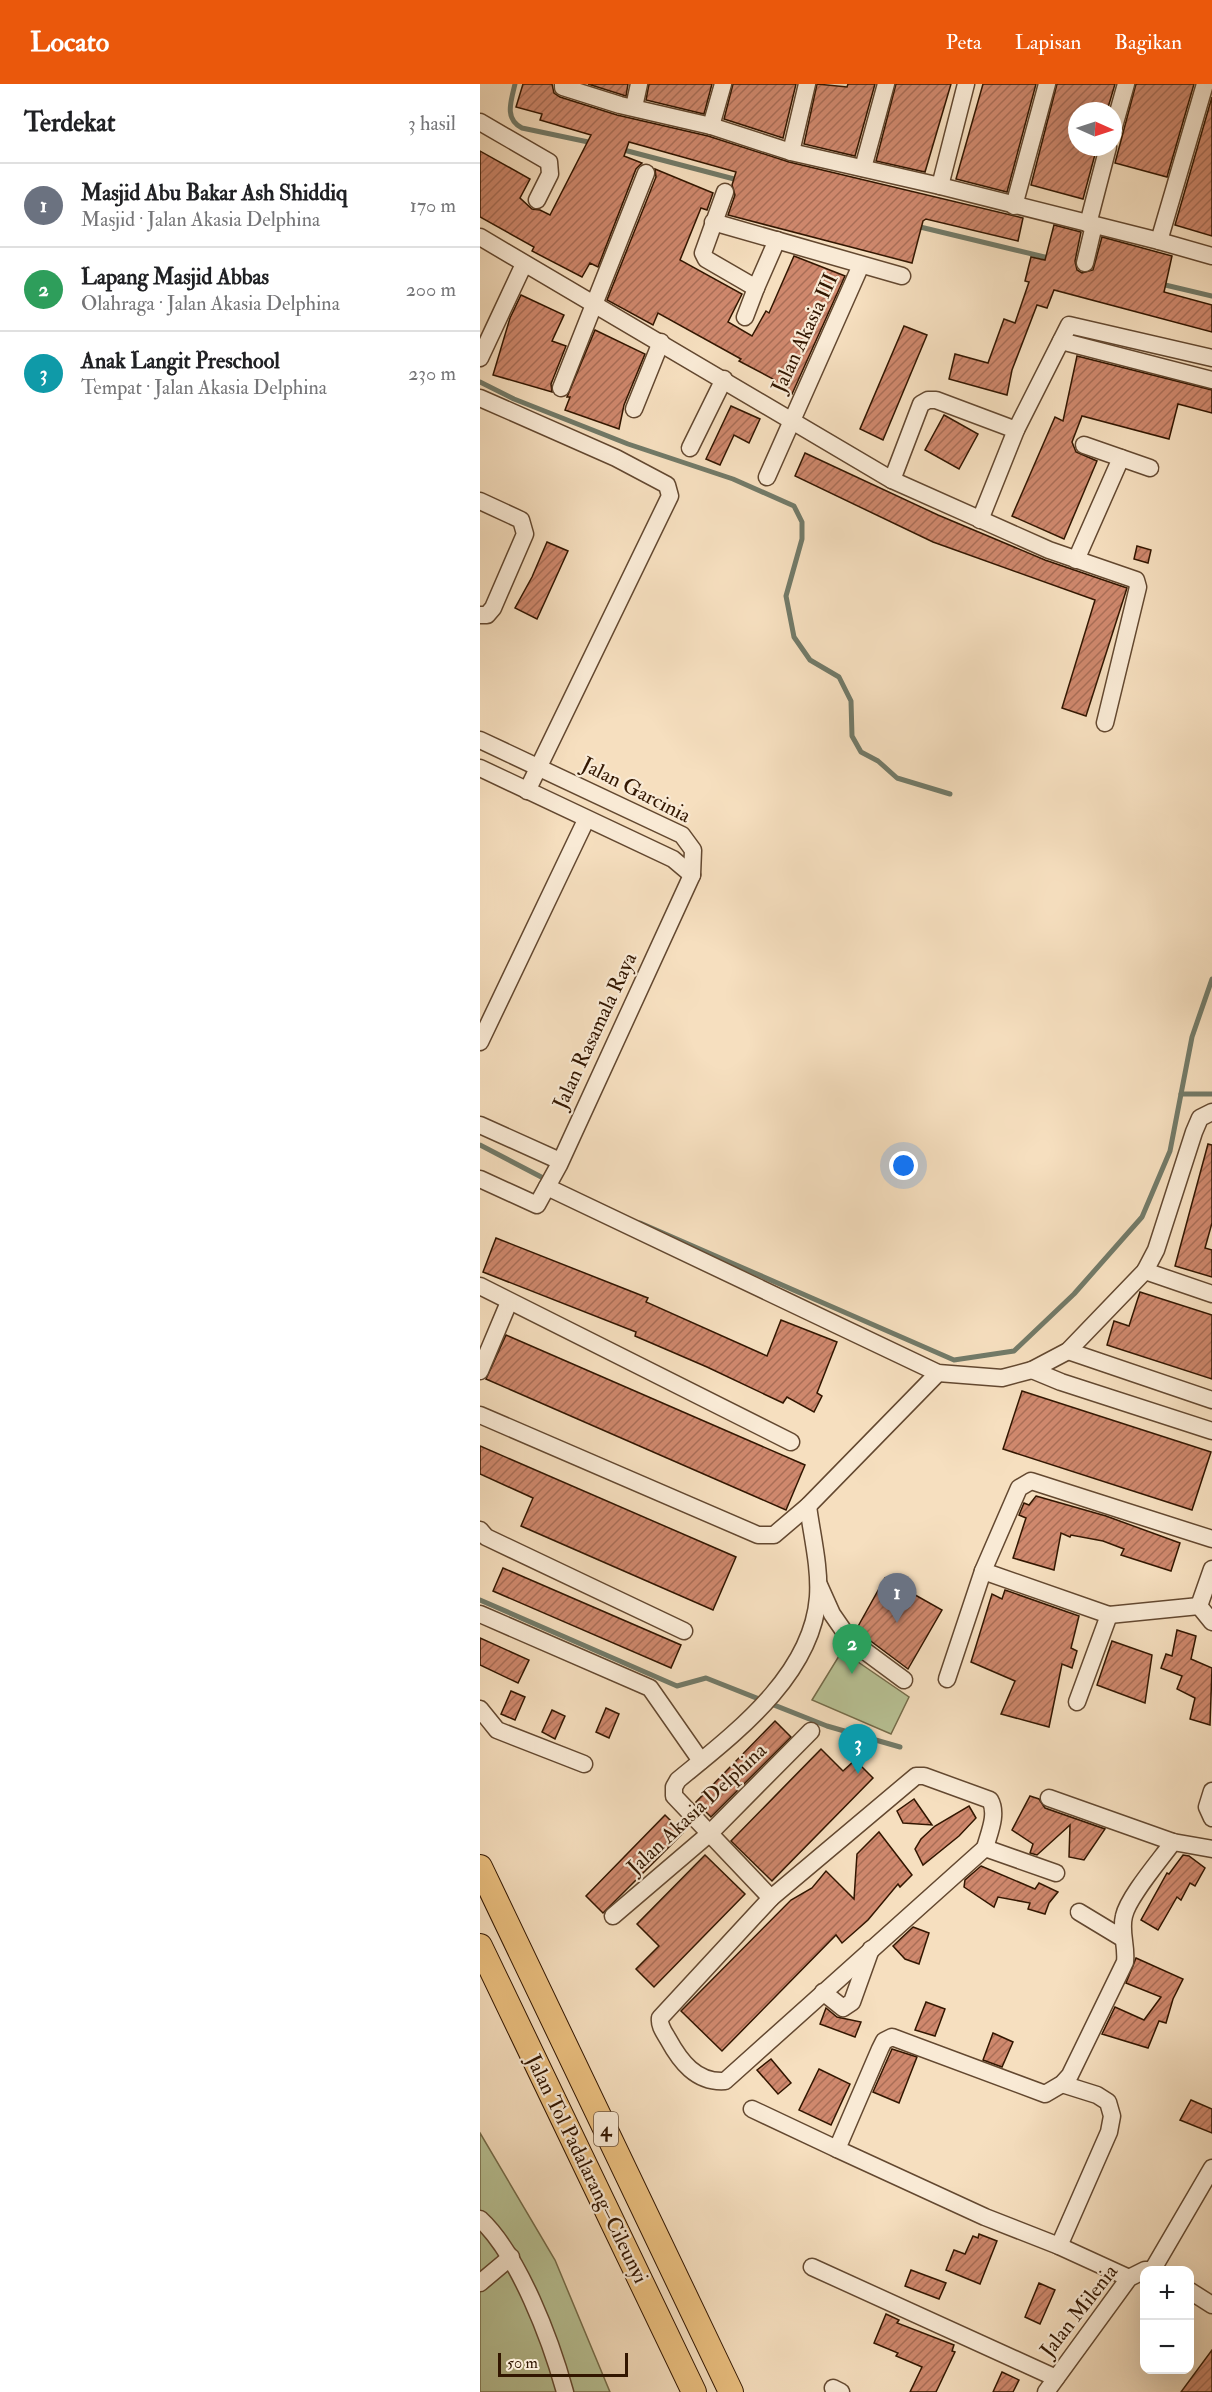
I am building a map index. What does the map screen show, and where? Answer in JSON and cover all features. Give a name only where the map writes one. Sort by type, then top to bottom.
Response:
[{"type":"highway","name":"Jalan Tol Padalarang–Cileunyi","points":[[480,1867],[731,2392]]},
{"type":"highway","name":"Jalan Tol Padalarang–Cileunyi","points":[[480,1946],[694,2392]]},
{"type":"street","points":[[562,84],[563,87],[620,105],[711,126],[791,152],[940,186],[1212,256]]},
{"type":"street","points":[[634,107],[639,84]]},
{"type":"street","points":[[711,126],[723,84]]},
{"type":"street","points":[[791,152],[807,84]]},
{"type":"street","points":[[863,168],[886,84]]},
{"type":"street","points":[[940,186],[966,84]]},
{"type":"street","points":[[1014,206],[1047,84]]},
{"type":"street","points":[[1121,102],[1126,84]]},
{"type":"street","points":[[1159,242],[1205,113],[1205,84]]},
{"type":"street","points":[[480,122],[549,162],[550,174],[537,200]]},
{"type":"street","points":[[1085,263],[1106,156]]},
{"type":"street","points":[[561,388],[596,304],[646,172]]},
{"type":"street","points":[[725,192],[703,253],[705,258],[756,288]]},
{"type":"street","points":[[713,222],[902,276]]},
{"type":"street","points":[[480,237],[892,480],[1076,560],[1132,577],[1138,587],[1105,723]]},
{"type":"street","points":[[745,318],[777,240]]},
{"type":"street","points":[[480,358],[524,264]]},
{"type":"street","name":"Jalan Akasia III","points":[[767,477],[790,419],[861,265]]},
{"type":"street","points":[[980,520],[1016,430],[1067,327],[1072,324],[1212,358]]},
{"type":"street","points":[[1061,341],[1212,380]]},
{"type":"street","points":[[634,409],[661,342]]},
{"type":"street","points":[[690,448],[724,379]]},
{"type":"street","points":[[480,398],[616,458],[667,485],[670,496],[527,791]]},
{"type":"street","points":[[892,480],[921,404],[928,400],[936,400],[1016,430]]},
{"type":"street","points":[[1083,445],[1150,468]]},
{"type":"street","points":[[1076,560],[1120,458]]},
{"type":"street","points":[[480,501],[521,520],[525,534],[493,608],[483,615]]},
{"type":"street","name":"Jalan Garcinia","points":[[480,740],[682,835],[693,850],[692,875]]},
{"type":"street","points":[[480,768],[586,820],[673,859],[692,875]]},
{"type":"street","points":[[480,1041],[586,820]]},
{"type":"street","name":"Jalan Rasamala Raya","points":[[480,1179],[537,1205],[560,1163],[692,875]]},
{"type":"street","points":[[548,1185],[939,1373],[1002,1378],[1032,1370],[1068,1351],[1145,1271],[1156,1250],[1194,1132],[1200,1118],[1212,1112]]},
{"type":"street","points":[[480,1125],[560,1163]]},
{"type":"street","points":[[1145,1271],[1212,1294]]},
{"type":"street","points":[[480,1286],[791,1442]]},
{"type":"street","points":[[480,1371],[510,1302]]},
{"type":"street","points":[[1068,1351],[1212,1400]]},
{"type":"street","points":[[1032,1370],[1060,1382],[1212,1431]]},
{"type":"street","points":[[480,1415],[759,1535],[774,1535],[808,1506],[939,1373]]},
{"type":"street","points":[[947,1679],[983,1571],[1019,1488],[1031,1481],[1211,1537]]},
{"type":"street","points":[[771,1898],[674,1796],[673,1792],[678,1780],[746,1724],[806,1648],[814,1620],[818,1584],[808,1506]]},
{"type":"street","points":[[481,1534],[684,1631]]},
{"type":"street","points":[[1199,1606],[1212,1569]]},
{"type":"street","points":[[983,1571],[1109,1615],[1199,1606]]},
{"type":"street","points":[[818,1584],[832,1614],[850,1640],[904,1680]]},
{"type":"street","points":[[1199,1606],[1212,1622]]},
{"type":"street","points":[[480,1614],[650,1688],[701,1761]]},
{"type":"street","points":[[1077,1702],[1109,1615]]},
{"type":"street","points":[[480,1709],[497,1730],[584,1764]]},
{"type":"street","name":"Jalan Akasia Delphina","points":[[613,1916],[710,1834],[811,1731]]},
{"type":"street","points":[[916,1776],[924,1776],[990,1800],[993,1815],[985,1848],[725,2081],[704,2077],[681,2063],[660,2025],[660,2018],[771,1898],[916,1776]]},
{"type":"street","points":[[1212,1791],[1207,1807],[1212,1818]]},
{"type":"street","points":[[1049,1798],[1173,1842],[1212,1849]]},
{"type":"street","points":[[837,2149],[880,2049],[884,2041],[891,2037],[1045,2094],[1062,2084],[1070,2074],[1125,1962],[1126,1950],[1122,1938],[1124,1915],[1173,1842]]},
{"type":"street","points":[[985,1848],[1056,1873]]},
{"type":"street","points":[[1079,1912],[1122,1938]]},
{"type":"street","points":[[822,1992],[843,2008],[852,2002],[871,1949]]},
{"type":"street","points":[[1059,2246],[1108,2132],[1112,2116],[1108,2102],[1097,2095],[1062,2084]]},
{"type":"street","points":[[753,2109],[985,2217],[1059,2246],[1129,2278]]},
{"type":"street","points":[[1156,2266],[1212,2168]]},
{"type":"street","points":[[480,2219],[511,2258],[557,2364],[565,2392]]},
{"type":"street","points":[[480,2283],[511,2258]]},
{"type":"street","points":[[812,2266],[1056,2378]]},
{"type":"street","name":"Jalan Milenia","points":[[1046,2392],[1129,2278],[1140,2274]]},
{"type":"street","points":[[1194,2294],[1212,2305]]},
{"type":"green space","points":[[842,1651],[909,1697],[891,1734],[812,1700]]},
{"type":"green space","points":[[480,2133],[555,2260],[610,2392],[480,2392]]},
{"type":"building","points":[[523,84],[552,84],[554,93],[560,97],[617,115],[708,136],[789,162],[1023,218],[1018,241],[926,219],[923,221],[912,263],[728,215],[735,195],[732,185],[736,172],[629,142],[624,156],[642,163],[636,169],[598,267],[590,263],[582,277],[532,251],[534,247],[480,217],[480,151],[530,179],[520,198],[532,209],[550,215],[591,135],[540,120],[542,114],[516,107]]},
{"type":"building","points":[[588,84],[628,84],[626,96]]},
{"type":"building","points":[[649,84],[712,84],[704,114],[646,100]]},
{"type":"building","points":[[733,84],[796,84],[783,138],[724,119]]},
{"type":"building","points":[[817,84],[847,87],[848,84],[875,84],[855,156],[804,144]]},
{"type":"building","points":[[896,84],[951,84],[925,172],[876,161]]},
{"type":"building","points":[[983,84],[1036,84],[1007,192],[956,179]]},
{"type":"building","points":[[1057,84],[1115,84],[1110,102],[1068,102],[1068,156],[1095,156],[1083,199],[1031,185]]},
{"type":"building","points":[[1136,84],[1194,84],[1167,177],[1115,163],[1117,156],[1122,156],[1122,137]]},
{"type":"building","points":[[1212,97],[1212,236],[1175,225]]},
{"type":"building","points":[[655,169],[713,193],[707,210],[701,208],[680,260],[742,294],[728,322],[752,336],[766,311],[769,313],[794,256],[845,276],[792,394],[773,385],[775,380],[739,361],[741,359],[658,313],[653,325],[607,300],[656,177]]},
{"type":"building","points":[[1054,225],[1081,232],[1075,261],[1077,270],[1082,273],[1093,270],[1102,237],[1172,256],[1164,292],[1212,305],[1212,332],[1054,290],[1047,308],[1037,305],[1012,370],[1007,395],[949,379],[955,354],[988,363],[1004,319],[1015,323],[1029,282],[1025,281],[1031,257],[1045,260]]},
{"type":"building","points":[[521,295],[564,315],[552,341],[566,346],[551,384],[552,392],[493,375],[510,318]]},
{"type":"building","points":[[904,326],[927,335],[883,440],[860,429]]},
{"type":"building","points":[[595,330],[645,354],[624,405],[619,429],[565,410],[570,397],[567,397]]},
{"type":"building","points":[[1077,356],[1212,390],[1212,413],[1178,404],[1169,439],[1082,416],[1072,442],[1076,452],[1097,461],[1064,539],[1012,516],[1055,417],[1063,421]]},
{"type":"building","points":[[731,406],[760,419],[749,443],[734,435],[720,465],[706,459]]},
{"type":"building","points":[[944,415],[978,434],[959,469],[925,450]]},
{"type":"building","points":[[805,453],[938,515],[1045,560],[1127,588],[1086,716],[1062,708],[1095,600],[933,542],[795,476]]},
{"type":"building","points":[[547,542],[568,551],[537,619],[515,608]]},
{"type":"building","points":[[1137,546],[1151,550],[1148,563],[1134,559]]},
{"type":"building","points":[[1208,1144],[1212,1145],[1212,1223],[1205,1248],[1212,1250],[1212,1277],[1175,1266]]},
{"type":"building","points":[[496,1238],[648,1298],[646,1302],[767,1356],[781,1320],[837,1342],[817,1393],[822,1396],[814,1412],[787,1397],[783,1403],[635,1336],[636,1332],[483,1272]]},
{"type":"building","points":[[1140,1292],[1212,1315],[1212,1379],[1107,1345],[1114,1321],[1129,1326]]},
{"type":"building","points":[[506,1335],[805,1465],[786,1510],[486,1379]]},
{"type":"building","points":[[1022,1391],[1211,1452],[1192,1510],[1003,1449]]},
{"type":"building","points":[[480,1446],[736,1557],[713,1610],[521,1526],[533,1498],[480,1474]]},
{"type":"building","points":[[1036,1496],[1106,1516],[1180,1543],[1171,1571],[1121,1555],[1124,1549],[1103,1541],[1071,1535],[1070,1537],[1061,1533],[1054,1570],[1013,1558],[1026,1518],[1019,1515],[1024,1503],[1029,1505]]},
{"type":"building","points":[[503,1568],[681,1645],[671,1668],[493,1591]]},
{"type":"building","points":[[885,1578],[942,1610],[908,1669],[856,1630]]},
{"type":"building","points":[[1005,1590],[1079,1616],[1071,1648],[1077,1651],[1072,1668],[1062,1664],[1049,1727],[1001,1714],[1015,1681],[971,1662],[992,1594],[1002,1599]]},
{"type":"building","points":[[1177,1630],[1196,1636],[1191,1659],[1212,1668],[1210,1725],[1190,1719],[1195,1698],[1177,1689],[1182,1676],[1161,1668],[1166,1654],[1172,1656]]},
{"type":"building","points":[[480,1638],[529,1660],[518,1683],[480,1665]]},
{"type":"building","points":[[1112,1641],[1152,1655],[1145,1703],[1097,1685]]},
{"type":"building","points":[[511,1691],[525,1697],[515,1720],[501,1714]]},
{"type":"building","points":[[606,1708],[619,1714],[609,1738],[596,1732]]},
{"type":"building","points":[[552,1710],[565,1716],[555,1739],[542,1732]]},
{"type":"building","points":[[775,1721],[791,1737],[711,1817],[696,1802]]},
{"type":"building","points":[[821,1749],[843,1771],[855,1760],[873,1778],[772,1881],[731,1841]]},
{"type":"building","points":[[1030,1796],[1039,1799],[1045,1808],[1105,1829],[1084,1860],[1069,1857],[1070,1825],[1037,1855],[1030,1853],[1033,1844],[1012,1830]]},
{"type":"building","points":[[914,1799],[932,1825],[903,1823],[897,1811]]},
{"type":"building","points":[[969,1806],[976,1818],[959,1836],[923,1865],[915,1849],[921,1839],[935,1826]]},
{"type":"building","points":[[665,1815],[683,1833],[603,1913],[586,1896]]},
{"type":"building","points":[[879,1832],[912,1875],[900,1887],[898,1884],[868,1920],[842,1943],[836,1935],[722,2051],[681,2011],[791,1900],[812,1888],[826,1871],[854,1899],[857,1854]]},
{"type":"building","points":[[705,1855],[745,1894],[654,1987],[636,1969],[659,1946],[637,1924]]},
{"type":"building","points":[[1183,1855],[1189,1856],[1205,1868],[1195,1886],[1190,1883],[1181,1900],[1177,1897],[1158,1930],[1141,1920],[1167,1873],[1169,1874]]},
{"type":"building","points":[[981,1866],[1035,1889],[1039,1883],[1058,1892],[1049,1903],[1045,1914],[1028,1909],[1030,1903],[998,1897],[994,1907],[964,1887],[965,1880]]},
{"type":"building","points":[[913,1927],[929,1933],[919,1964],[905,1959],[893,1946]]},
{"type":"building","points":[[1136,1958],[1183,1979],[1173,1999],[1166,2023],[1159,2021],[1148,2048],[1102,2034],[1115,2007],[1144,2020],[1161,1997],[1126,1983]]},
{"type":"building","points":[[926,2002],[945,2009],[935,2036],[915,2030]]},
{"type":"building","points":[[826,2008],[837,2017],[861,2022],[855,2037],[820,2024]]},
{"type":"building","points":[[993,2033],[1013,2042],[1002,2067],[983,2060]]},
{"type":"building","points":[[892,2049],[917,2057],[899,2103],[873,2092]]},
{"type":"building","points":[[771,2059],[791,2083],[778,2094],[757,2070]]},
{"type":"building","points":[[819,2069],[850,2084],[831,2125],[799,2110]]},
{"type":"building","points":[[1191,2100],[1212,2109],[1212,2133],[1180,2120]]},
{"type":"building","points":[[979,2234],[997,2241],[980,2284],[946,2270],[954,2250],[965,2254],[973,2236],[978,2238]]},
{"type":"building","points":[[911,2270],[946,2283],[939,2299],[905,2286]]},
{"type":"building","points":[[1039,2283],[1055,2290],[1040,2324],[1025,2317]]},
{"type":"building","points":[[886,2314],[899,2320],[897,2323],[954,2345],[952,2351],[955,2352],[936,2392],[910,2392],[922,2367],[874,2343]]},
{"type":"building","points":[[1212,2350],[1212,2392],[1181,2392]]},
{"type":"building","points":[[1002,2372],[1019,2380],[1013,2392],[993,2392]]},
{"type":"waterway","points":[[515,84],[510,109],[516,124],[522,128],[593,143]]},
{"type":"waterway","points":[[620,149],[738,180]]},
{"type":"waterway","points":[[916,226],[1053,259]]},
{"type":"waterway","points":[[1161,284],[1212,296]]},
{"type":"waterway","points":[[480,382],[514,399],[628,444],[733,479],[794,506],[802,522],[802,539],[786,596],[794,637],[810,660],[839,677],[851,701],[852,736],[861,752],[878,761],[897,778],[950,794]]},
{"type":"waterway","points":[[640,1223],[954,1360],[1014,1351],[1074,1294],[1142,1217],[1170,1151],[1192,1037],[1212,979]]},
{"type":"waterway","points":[[1181,1094],[1212,1094]]},
{"type":"waterway","points":[[480,1145],[547,1180]]},
{"type":"waterway","points":[[480,1600],[677,1686],[706,1678],[827,1726],[900,1747]]},
{"type":"place","name":"Masjid Abu Bakar Ash Shiddiq","points":[[897,1623]]},
{"type":"place","name":"Lapang Masjid Abbas","points":[[852,1674]]},
{"type":"place","name":"Anak Langit Preschool","points":[[858,1774]]}]
